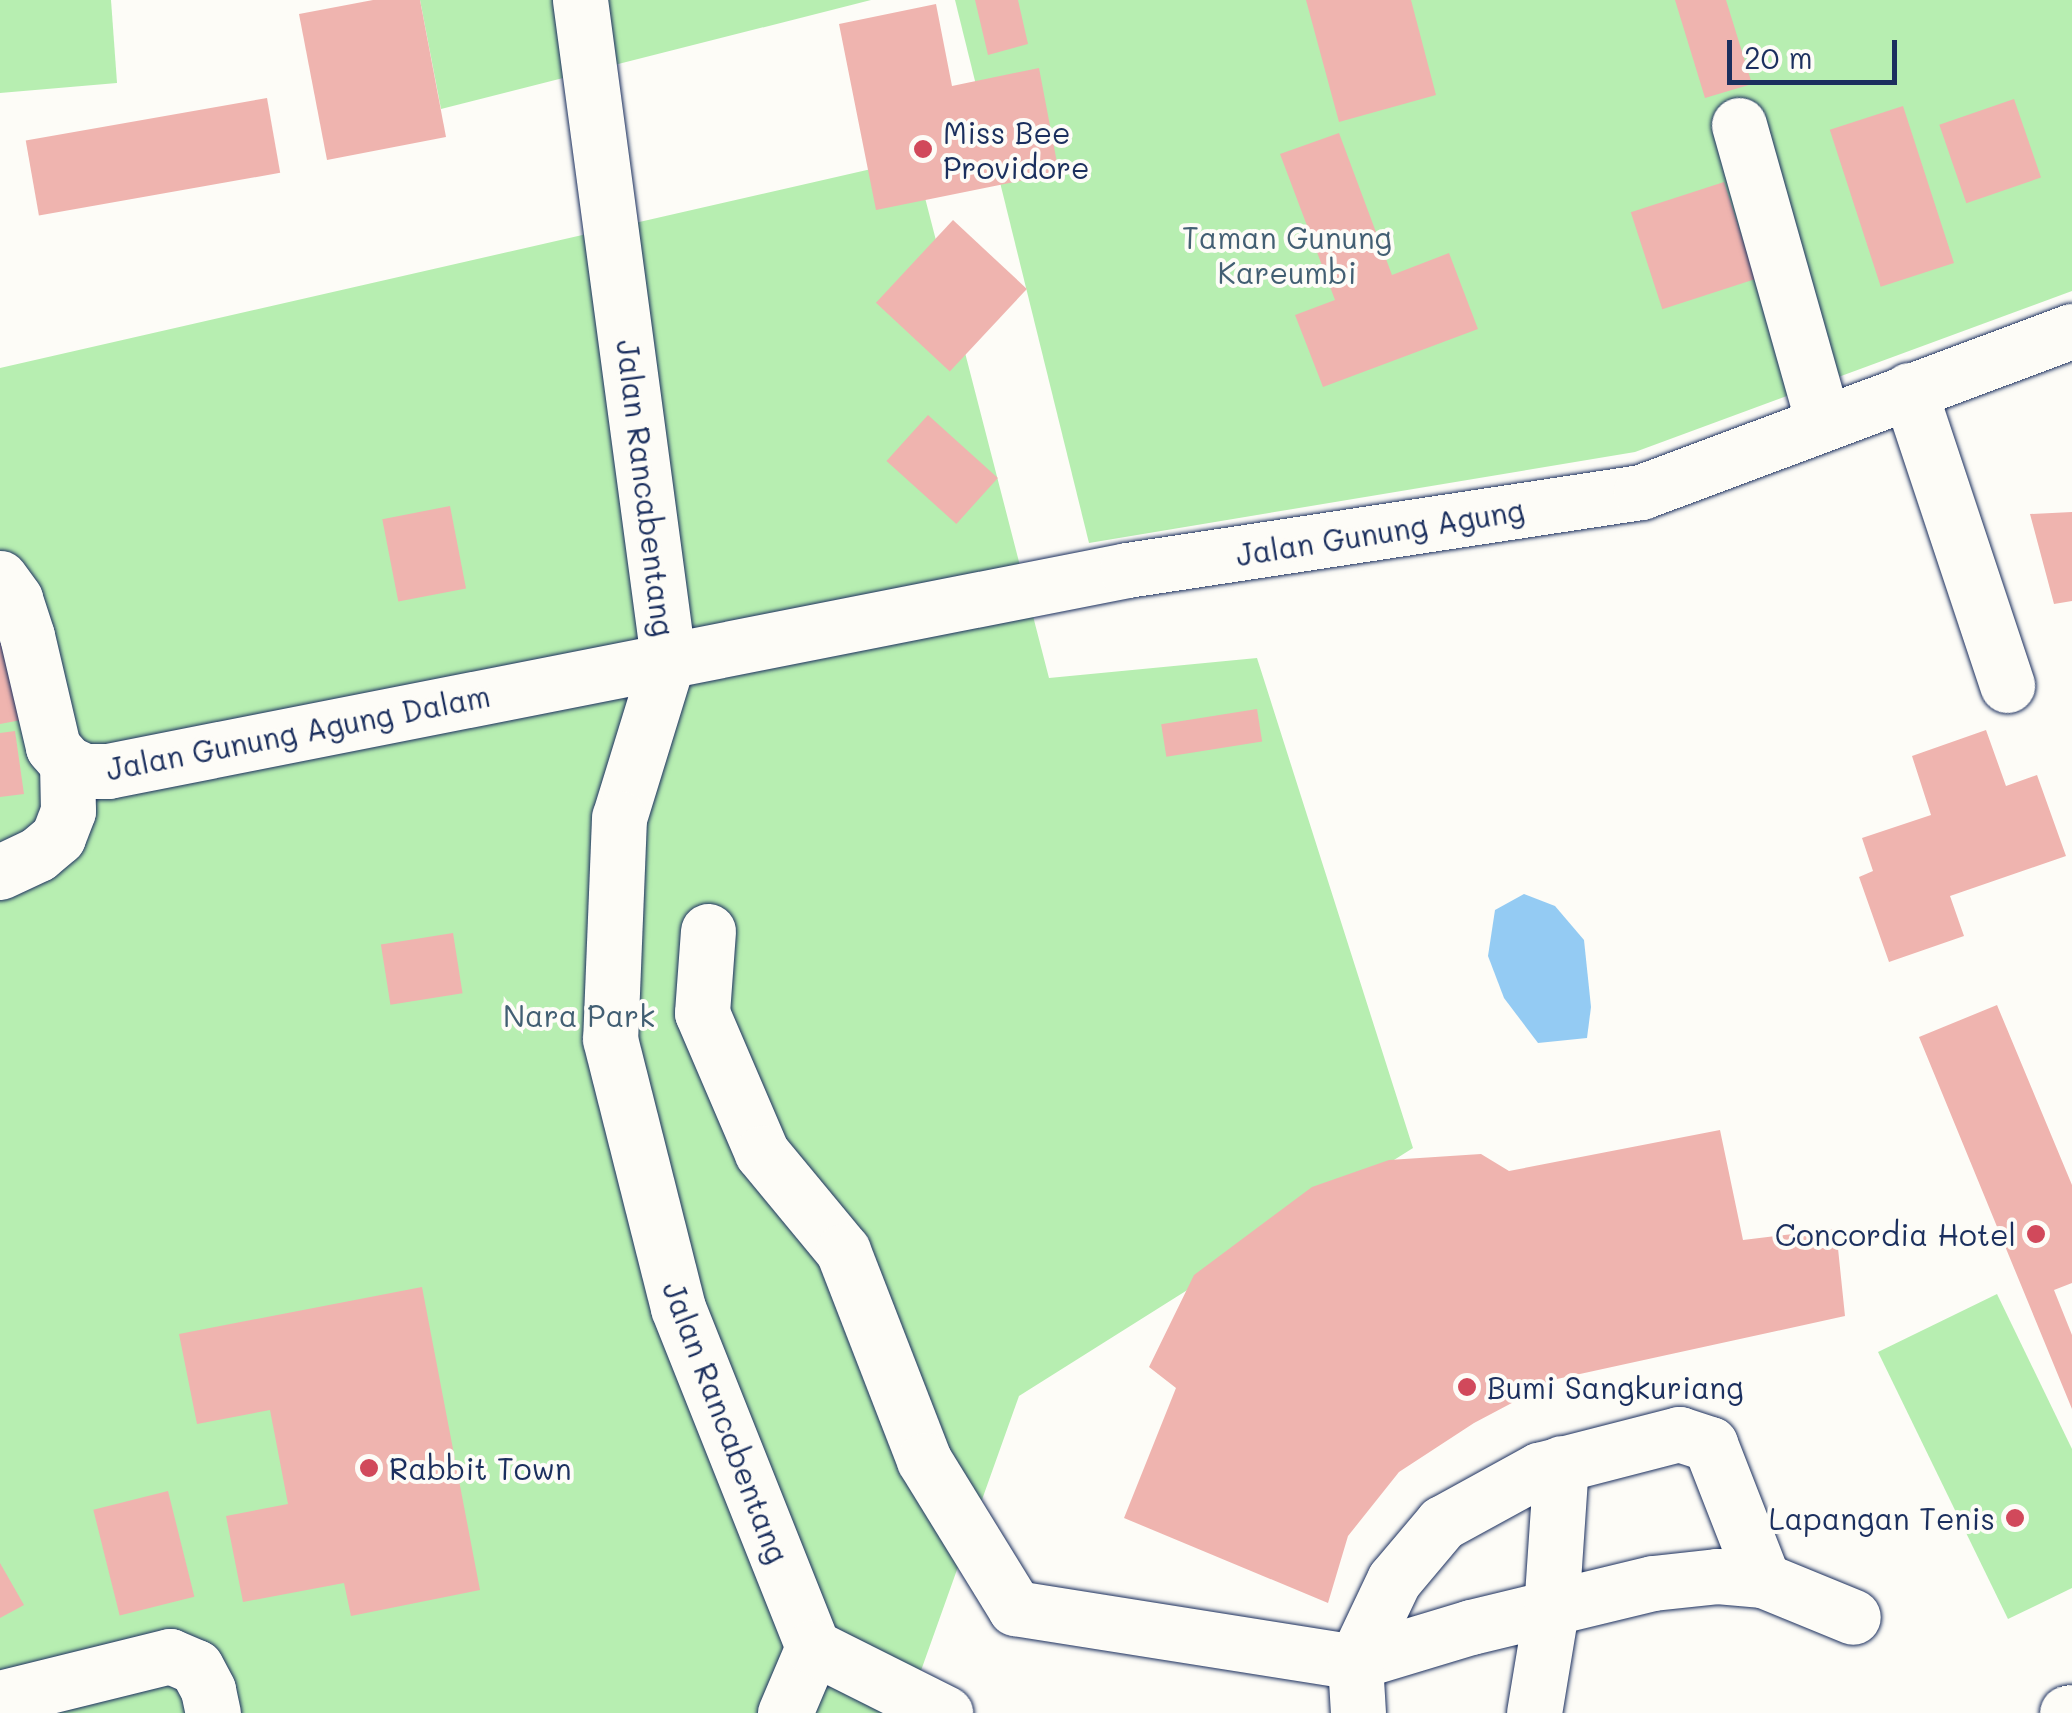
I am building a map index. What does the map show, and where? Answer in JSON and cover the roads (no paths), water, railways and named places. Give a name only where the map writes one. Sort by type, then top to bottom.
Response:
[{"type":"street","name":"Jalan Rancabentang","points":[[580,0],[668,659],[618,818],[610,1039],[678,1308],[812,1647]]},
{"type":"street","points":[[1739,126],[1823,422]]},
{"type":"street","name":"Jalan Gunung Agung","points":[[668,659],[1127,570],[1641,492],[2072,331]]},
{"type":"street","points":[[1909,390],[2007,686]]},
{"type":"street","name":"Jalan Gunung Agung Dalam","points":[[0,578],[15,598],[28,636],[53,748],[67,763],[84,772],[108,771],[668,659]]},
{"type":"street","points":[[0,872],[38,854],[58,837],[68,811],[67,763]]},
{"type":"street","points":[[708,931],[702,1013],[762,1153],[843,1251],[924,1460],[1015,1608],[1356,1687],[1551,1610],[1653,1582],[1717,1576],[1763,1580],[1852,1617]]},
{"type":"street","points":[[1356,1687],[1394,1580],[1442,1523],[1539,1470],[1561,1464],[1679,1434],[1710,1444],[1763,1580]]},
{"type":"street","points":[[1534,1713],[1551,1610],[1561,1464]]},
{"type":"street","points":[[785,1713],[812,1647],[945,1713]]},
{"type":"street","points":[[0,1698],[170,1656],[196,1666],[214,1713]]},
{"type":"water","points":[[1524,894],[1555,906],[1584,940],[1591,1007],[1587,1038],[1538,1043],[1504,998],[1488,956],[1495,910]]},
{"type":"place","name":"Miss Bee Providore","points":[[923,149]]},
{"type":"place","name":"Concordia Hotel","points":[[2036,1234]]},
{"type":"place","name":"Bumi Sangkuriang","points":[[1467,1387]]},
{"type":"place","name":"Rabbit Town","points":[[369,1468]]},
{"type":"place","name":"Lapangan Tenis","points":[[2015,1518]]},
{"type":"park label","name":"Taman Gunung Kareumbi","points":[[1287,254]]},
{"type":"park label","name":"Nara Park","points":[[579,1015]]}]
